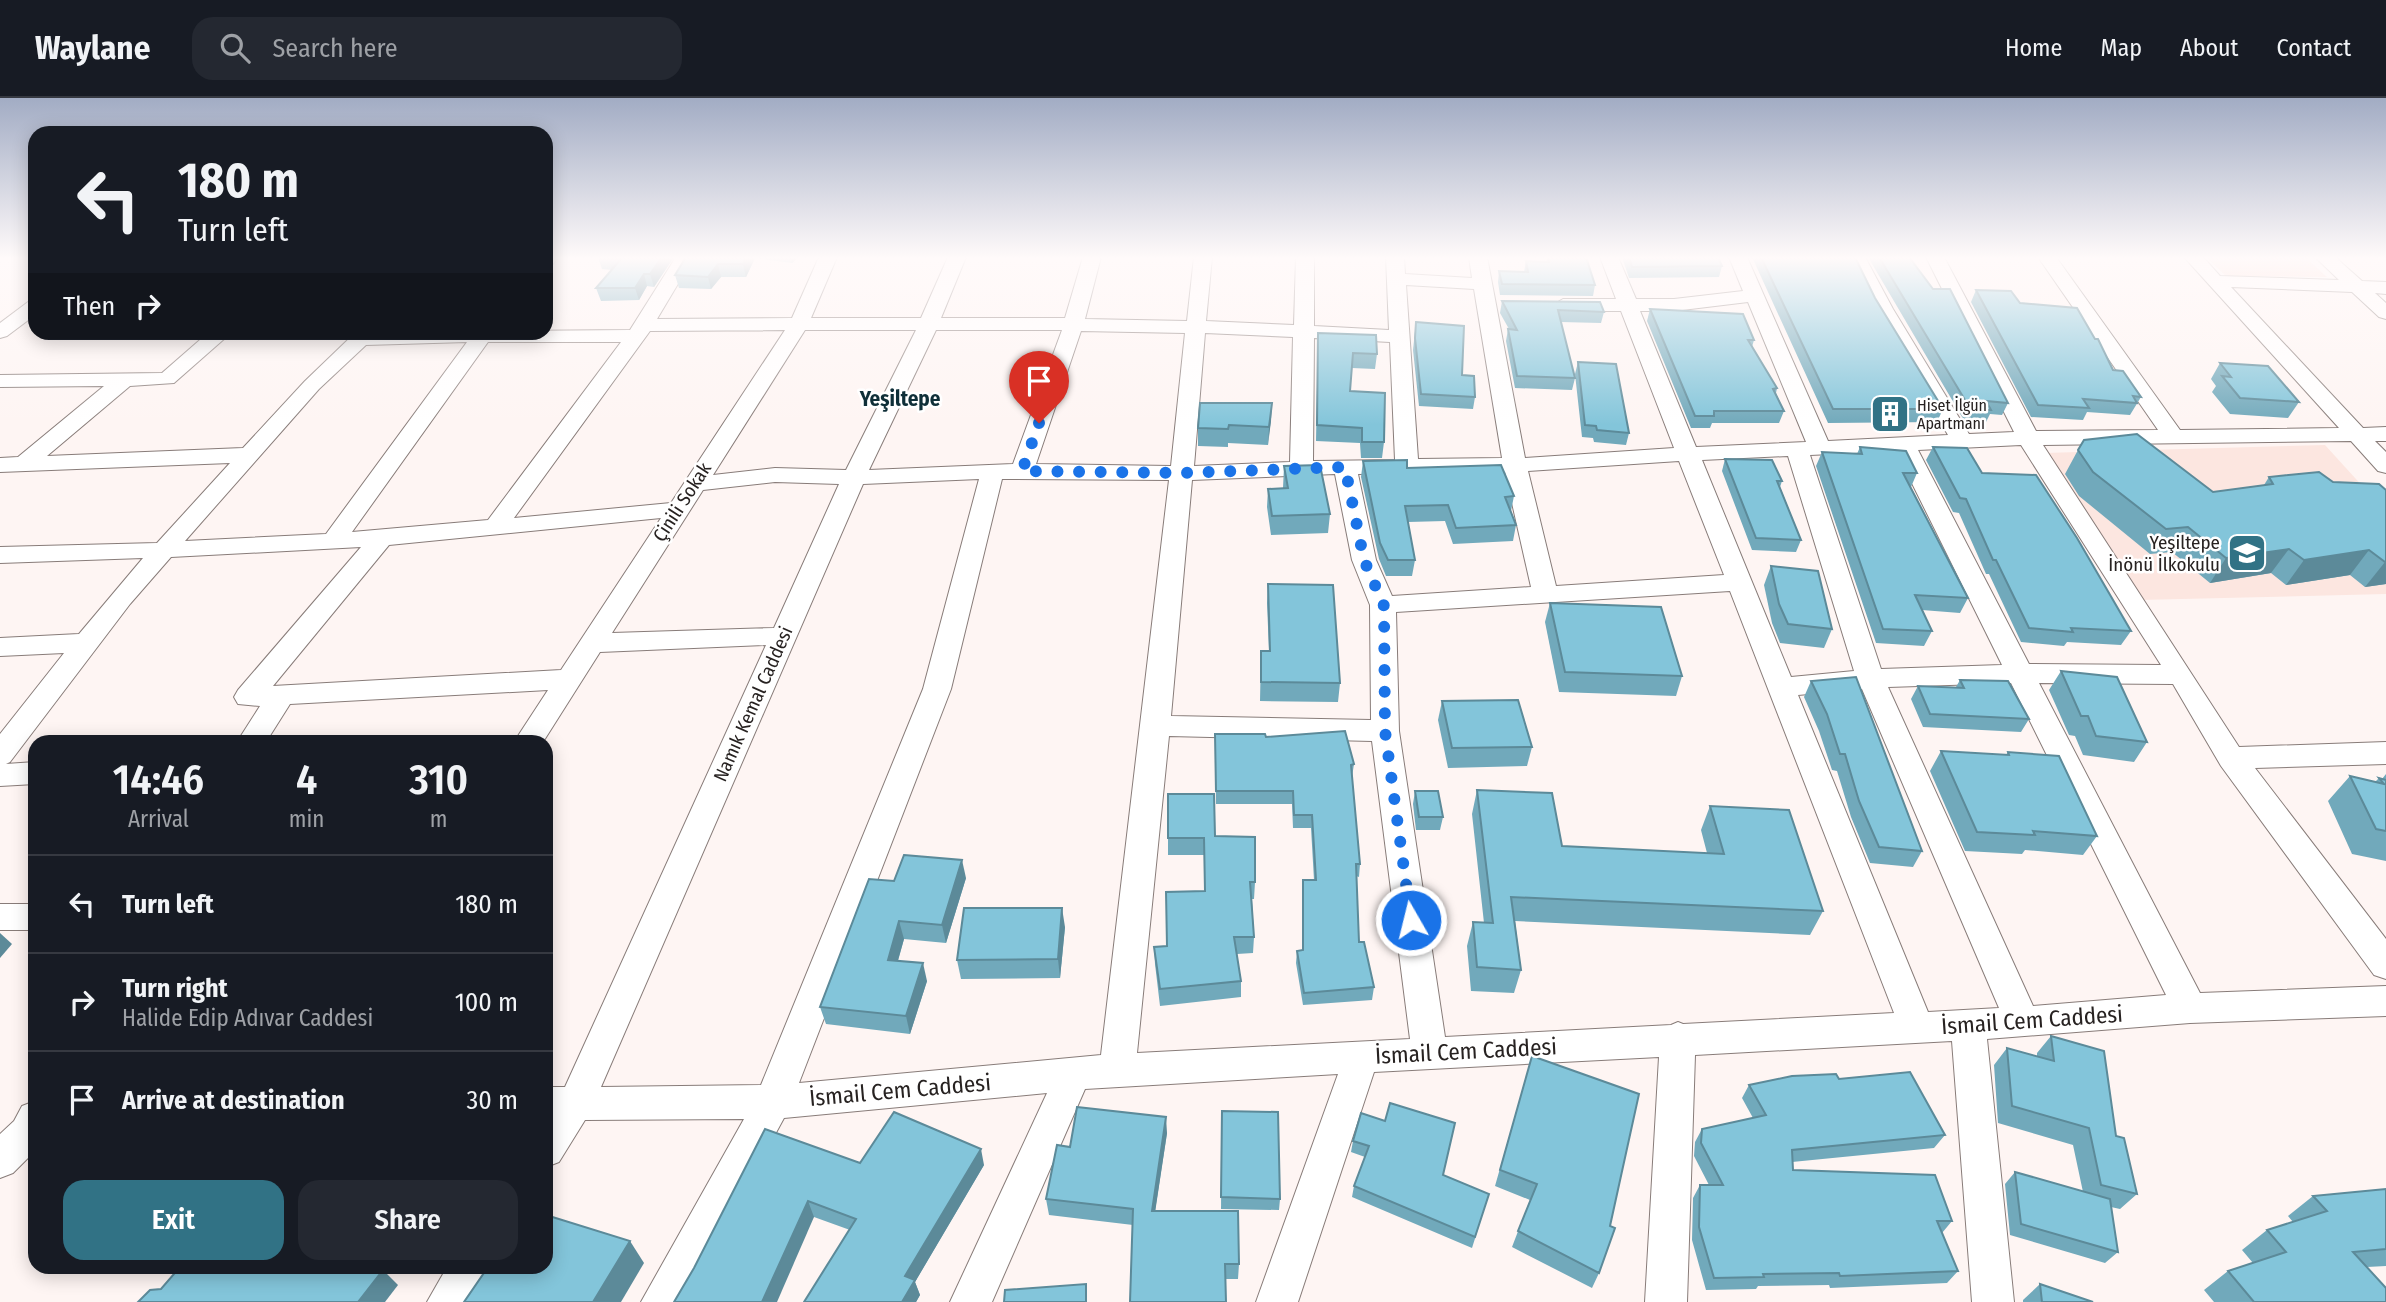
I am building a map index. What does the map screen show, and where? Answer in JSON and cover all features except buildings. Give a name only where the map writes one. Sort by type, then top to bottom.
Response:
[{"type":"street","points":[[496,526],[651,313]]},
{"type":"street","name":"Çinili Sokak","points":[[532,735],[804,313]]},
{"type":"street","name":"Namık Kemal Caddesi","points":[[553,1128],[561,1103],[933,313]]},
{"type":"street","points":[[662,1302],[773,1102],[937,689],[1007,472],[1077,313]]},
{"type":"street","points":[[1116,1070],[1156,726],[1197,313]]},
{"type":"street","points":[[1300,468],[1304,313]]},
{"type":"street","points":[[1398,313],[1407,467]]},
{"type":"street","points":[[1488,313],[1515,465],[1546,596]]},
{"type":"street","points":[[1632,313],[1917,1027]]},
{"type":"street","points":[[1760,313],[1808,449],[1870,677],[2023,1022]]},
{"type":"street","points":[[1886,313],[1963,442]]},
{"type":"street","points":[[1964,313],[2028,438],[2181,675],[2231,758],[2386,965]]},
{"type":"street","points":[[2087,313],[2173,436]]},
{"type":"street","points":[[2246,313],[2386,466]]},
{"type":"street","points":[[0,332],[28,315]]},
{"type":"street","points":[[553,333],[799,324],[1304,330],[1399,337]]},
{"type":"street","points":[[0,381],[167,379],[213,340]]},
{"type":"street","points":[[0,755],[121,598],[312,385],[360,340]]},
{"type":"street","points":[[333,541],[480,340]]},
{"type":"street","points":[[24,464],[125,379]]},
{"type":"street","points":[[693,484],[775,475],[854,477],[1007,472],[1182,473],[1300,468],[1515,465],[2028,438],[2386,434]]},
{"type":"street","points":[[1904,444],[2190,1008]]},
{"type":"street","points":[[0,465],[249,455]]},
{"type":"street","points":[[1345,467],[1364,560],[1384,606],[1385,731],[1430,1054]]},
{"type":"street","points":[[0,555],[165,550],[382,538],[678,509]]},
{"type":"street","points":[[382,538],[247,697],[567,679]]},
{"type":"street","points":[[1384,606],[1741,582]]},
{"type":"street","points":[[592,643],[783,636]]},
{"type":"street","points":[[0,647],[87,643]]},
{"type":"street","points":[[1783,687],[1870,677],[2181,675]]},
{"type":"street","points":[[256,735],[282,695]]},
{"type":"street","points":[[1156,726],[1385,731]]},
{"type":"street","points":[[2231,758],[2386,753]]},
{"type":"street","points":[[0,775],[28,774]]},
{"type":"street","points":[[0,917],[28,917]]},
{"type":"street","name":"İsmail Cem Caddesi","points":[[561,1103],[773,1102],[1116,1070],[1678,1038],[2023,1022],[2190,1008],[2386,1000]]},
{"type":"street","points":[[1968,1025],[1993,1302]]},
{"type":"street","points":[[1666,1302],[1678,1038]]},
{"type":"street","points":[[1278,1302],[1362,1056]]},
{"type":"street","points":[[971,1302],[1074,1074]]},
{"type":"street","points":[[0,1160],[24,1129]]},
{"type":"street","points":[[448,1302],[466,1274]]},
{"type":"shaded area","name":"Yeşiltepe İnönü İlkokulu","points":[[2325,445],[2386,512],[2386,594],[2139,600],[2044,453]]},
{"type":"place","name":"Hiset İlgün Apartmanı","points":[[1890,414]]},
{"type":"place","name":"Yeşiltepe İnönü İlkokulu","points":[[2247,553]]},
{"type":"district","name":"Yeşiltepe","points":[[900,399]]},
{"type":"route","points":[[1039,423],[1022,471],[1182,473],[1345,467],[1364,560],[1384,606],[1385,731],[1411,920]]}]
